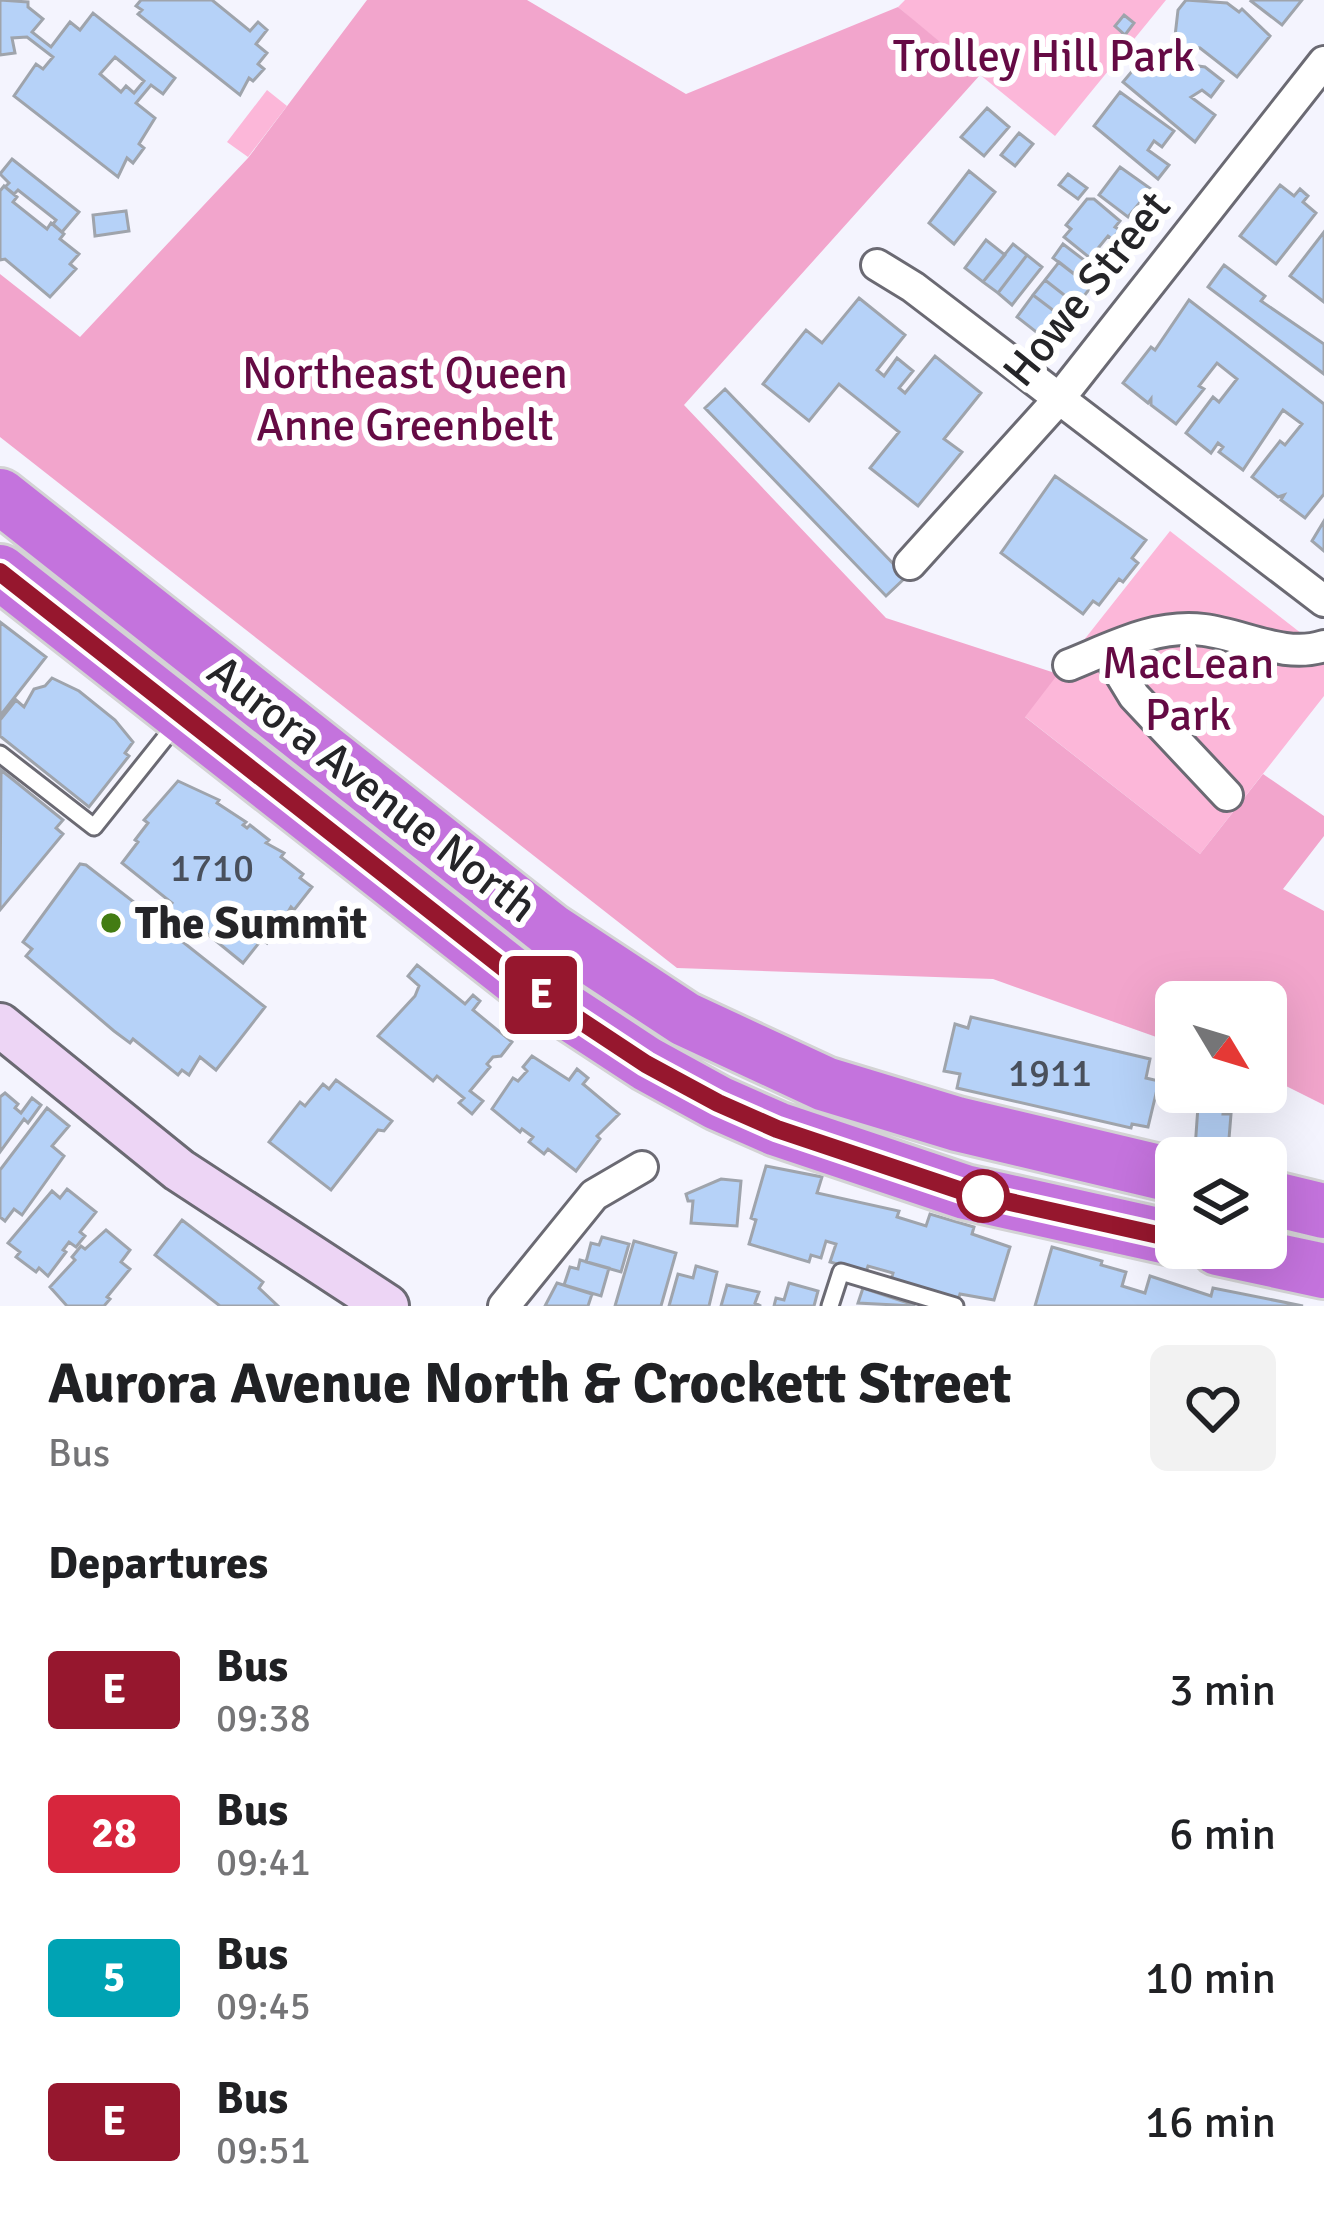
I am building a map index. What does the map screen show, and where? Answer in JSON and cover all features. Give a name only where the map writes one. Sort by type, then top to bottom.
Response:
[{"type":"highway","name":"Aurora Avenue North","points":[[0,496],[550,929],[685,1018],[825,1084],[957,1124],[1155,1171]]},
{"type":"highway","name":"Aurora Avenue North","points":[[0,572],[519,980],[646,1064],[777,1129],[965,1192],[1155,1234]]},
{"type":"highway","points":[[1287,1202],[1324,1211]]},
{"type":"highway","points":[[1287,1263],[1324,1271]]},
{"type":"main road","points":[[0,1025],[178,1170],[387,1306]]},
{"type":"street","name":"Howe Street","points":[[910,564],[1058,400],[1324,62]]},
{"type":"street","points":[[877,265],[913,286],[1324,601]]},
{"type":"street","points":[[1070,665],[1145,633],[1202,630],[1305,652],[1324,646]]},
{"type":"street","points":[[1106,650],[1134,696],[1227,795]]},
{"type":"street","points":[[504,1306],[594,1195],[642,1167]]},
{"type":"lane","points":[[0,754],[94,827],[182,716]]},
{"type":"lane","points":[[830,1306],[842,1272],[955,1306]]},
{"type":"green space","name":"Northeast Queen Anne Greenbelt","points":[[367,0],[527,0],[686,94],[898,7],[980,75],[684,405],[886,618],[1058,674],[1025,717],[1200,854],[1263,774],[1324,816],[1324,836],[1283,889],[1324,911],[1324,1105],[1287,1086],[1287,981],[1155,981],[1155,1037],[993,979],[677,968],[0,437],[0,274],[80,337],[248,158]]},
{"type":"green space","name":"Trolley Hill Park","points":[[905,0],[1166,0],[1055,136],[898,7]]},
{"type":"green space","points":[[267,90],[287,106],[248,157],[227,142]]},
{"type":"green space","name":"MacLean Park","points":[[1170,531],[1324,651],[1324,696],[1200,854],[1024,716]]},
{"type":"building","points":[[0,0],[28,2],[43,19],[32,32],[51,47],[70,22],[80,30],[93,13],[175,78],[163,94],[151,85],[136,103],[155,118],[139,144],[144,148],[133,163],[127,158],[118,177],[14,96],[36,64],[43,69],[53,57],[27,37],[12,38],[15,53],[0,55]],"holes":[[[115,57],[144,81],[134,93],[126,86],[121,92],[100,74]]]},
{"type":"building","points":[[141,0],[212,0],[250,31],[258,22],[267,30],[256,44],[267,53],[258,64],[264,69],[253,81],[249,78],[240,95],[138,14],[142,10],[136,6]]},
{"type":"building","points":[[1186,0],[1242,9],[1270,36],[1237,77],[1200,48],[1174,45],[1178,10]]},
{"type":"building","points":[[1252,0],[1302,0],[1282,25],[1251,1]]},
{"type":"building","points":[[1124,15],[1134,23],[1125,35],[1115,26]]},
{"type":"building","points":[[1143,58],[1205,67],[1223,81],[1211,97],[1202,90],[1191,97],[1215,115],[1195,142],[1123,82]]},
{"type":"building","points":[[1120,92],[1174,131],[1162,147],[1154,141],[1148,150],[1169,165],[1158,179],[1094,126]]},
{"type":"building","points":[[987,108],[1009,127],[984,156],[961,137]]},
{"type":"building","points":[[1019,133],[1033,144],[1015,166],[1001,155]]},
{"type":"building","points":[[12,159],[79,212],[62,232],[53,224],[56,220],[18,190],[14,194],[5,187],[9,183],[0,174]]},
{"type":"building","points":[[1120,167],[1151,189],[1128,217],[1099,195]]},
{"type":"building","points":[[969,171],[995,192],[954,244],[929,223]]},
{"type":"building","points":[[1068,174],[1087,188],[1078,199],[1059,185]]},
{"type":"building","points":[[1280,185],[1294,196],[1300,189],[1308,196],[1303,202],[1316,213],[1276,264],[1240,236]]},
{"type":"building","points":[[4,186],[17,197],[13,202],[47,229],[51,223],[64,234],[60,239],[79,254],[70,264],[76,269],[50,297],[5,259],[0,260],[0,191]]},
{"type":"building","points":[[1087,199],[1094,199],[1120,221],[1115,227],[1120,230],[1112,239],[1108,236],[1090,258],[1064,237],[1071,229],[1066,225]]},
{"type":"building","points":[[126,211],[129,231],[95,236],[93,215]]},
{"type":"building","points":[[1324,232],[1324,302],[1290,276]]},
{"type":"building","points":[[986,240],[1005,255],[983,282],[965,268]]},
{"type":"building","points":[[1013,244],[1027,255],[998,293],[983,282]]},
{"type":"building","points":[[1063,244],[1101,273],[1091,287],[1053,258]]},
{"type":"building","points":[[1027,255],[1042,267],[1012,305],[998,293]]},
{"type":"building","points":[[1059,262],[1091,287],[1077,305],[1045,280]]},
{"type":"building","points":[[1224,265],[1265,296],[1261,301],[1324,344],[1324,374],[1208,287]]},
{"type":"building","points":[[1045,280],[1077,305],[1066,320],[1033,295]]},
{"type":"building","points":[[1033,295],[1066,320],[1049,342],[1017,317]]},
{"type":"building","points":[[859,298],[905,335],[877,370],[884,376],[897,358],[913,371],[899,388],[905,393],[935,356],[981,393],[944,439],[962,452],[918,506],[870,468],[899,432],[839,384],[809,421],[763,384],[806,330],[822,343]]},
{"type":"building","points":[[1189,300],[1324,404],[1324,494],[1305,518],[1281,500],[1284,495],[1278,497],[1252,477],[1280,441],[1285,445],[1302,424],[1283,410],[1243,470],[1219,452],[1223,447],[1218,443],[1211,453],[1186,433],[1213,397],[1219,402],[1237,379],[1217,363],[1199,386],[1204,389],[1176,424],[1151,405],[1151,399],[1148,403],[1123,383],[1151,347],[1155,350]]},
{"type":"building","points":[[725,389],[906,577],[886,596],[705,408]]},
{"type":"building","points":[[1055,476],[1146,540],[1132,558],[1138,563],[1123,582],[1119,579],[1099,605],[1093,601],[1083,614],[1001,553]]},
{"type":"building","points":[[1324,521],[1324,551],[1312,541]]},
{"type":"building","points":[[0,622],[46,657],[0,716]]},
{"type":"building","points":[[52,678],[79,691],[115,720],[133,742],[125,753],[129,756],[89,807],[0,736],[0,720],[16,700],[24,707],[34,689]]},
{"type":"building","points":[[1,770],[63,820],[56,828],[63,834],[0,910]]},
{"type":"building","name":"The Summit","points":[[178,781],[219,800],[246,822],[243,825],[250,825],[269,840],[266,843],[284,853],[281,857],[312,887],[294,910],[291,907],[288,912],[294,917],[282,932],[278,928],[267,943],[262,939],[243,963],[188,918],[174,935],[265,1007],[216,1070],[200,1057],[189,1075],[182,1070],[178,1075],[133,1039],[130,1043],[114,1031],[26,956],[32,949],[23,942],[80,864],[153,917],[157,912],[162,916],[172,903],[122,863],[148,823],[144,820]]},
{"type":"building","points":[[417,965],[465,1004],[473,995],[480,1001],[473,1010],[512,1042],[487,1064],[490,1067],[470,1091],[483,1101],[472,1114],[459,1103],[464,1098],[437,1076],[433,1081],[378,1036],[415,996],[419,986],[408,976]]},
{"type":"building","points":[[971,1017],[1150,1059],[1146,1078],[1155,1080],[1155,1098],[1148,1127],[1132,1124],[1131,1128],[957,1088],[960,1074],[944,1071],[955,1024],[968,1028]]},
{"type":"building","points":[[532,1056],[569,1080],[577,1069],[588,1078],[583,1084],[619,1114],[597,1136],[600,1139],[576,1171],[548,1149],[544,1154],[529,1142],[533,1137],[492,1109],[513,1078],[518,1081],[527,1071],[523,1067]]},
{"type":"building","points":[[336,1080],[392,1121],[384,1131],[378,1130],[331,1190],[269,1142],[300,1102],[305,1106],[323,1084],[329,1089]]},
{"type":"building","points":[[5,1093],[21,1113],[32,1098],[41,1105],[28,1123],[24,1119],[0,1152],[0,1097]]},
{"type":"building","points":[[47,1108],[69,1126],[52,1146],[64,1156],[22,1215],[14,1209],[5,1221],[0,1217],[0,1170]]},
{"type":"building","points":[[1198,1113],[1231,1114],[1229,1137],[1196,1137]]},
{"type":"building","points":[[766,1166],[822,1177],[817,1193],[899,1211],[897,1217],[926,1226],[930,1214],[974,1227],[972,1234],[1010,1247],[994,1300],[960,1294],[958,1300],[891,1280],[893,1273],[868,1266],[866,1272],[830,1262],[836,1244],[826,1241],[821,1258],[811,1255],[809,1262],[749,1244]]},
{"type":"building","points":[[721,1179],[741,1181],[737,1226],[691,1223],[693,1201],[686,1194]]},
{"type":"building","points":[[67,1189],[96,1212],[80,1232],[85,1236],[76,1247],[69,1242],[48,1276],[16,1257],[20,1252],[8,1243],[52,1191],[60,1198]]},
{"type":"building","points":[[182,1220],[263,1282],[259,1288],[278,1306],[220,1306],[155,1255]]},
{"type":"building","points":[[106,1230],[130,1250],[121,1262],[130,1269],[104,1306],[67,1306],[50,1287],[75,1260],[72,1257],[81,1246],[85,1249]]},
{"type":"building","points":[[602,1237],[629,1244],[621,1272],[586,1262],[591,1243],[599,1245]]},
{"type":"building","points":[[634,1241],[676,1253],[661,1306],[615,1306]]},
{"type":"building","points":[[1052,1247],[1126,1272],[1122,1286],[1145,1293],[1150,1276],[1211,1296],[1213,1288],[1303,1306],[1035,1306]]},
{"type":"building","points":[[580,1260],[609,1268],[601,1296],[564,1285],[570,1267],[578,1269]]},
{"type":"building","points":[[696,1266],[717,1272],[709,1306],[669,1306],[678,1274],[693,1278]]},
{"type":"building","points":[[557,1283],[592,1294],[588,1306],[545,1306]]},
{"type":"building","points":[[789,1283],[818,1291],[814,1306],[774,1306],[776,1298],[784,1300]]},
{"type":"building","points":[[727,1285],[759,1292],[755,1303],[761,1306],[721,1306]]},
{"type":"building","points":[[863,1288],[914,1305],[914,1306],[858,1303]]},
{"type":"bus line","name":"E","points":[[0,572],[519,980],[646,1064],[777,1129],[965,1192],[1155,1234]]},
{"type":"place","name":"The Summit","points":[[111,923]]}]
